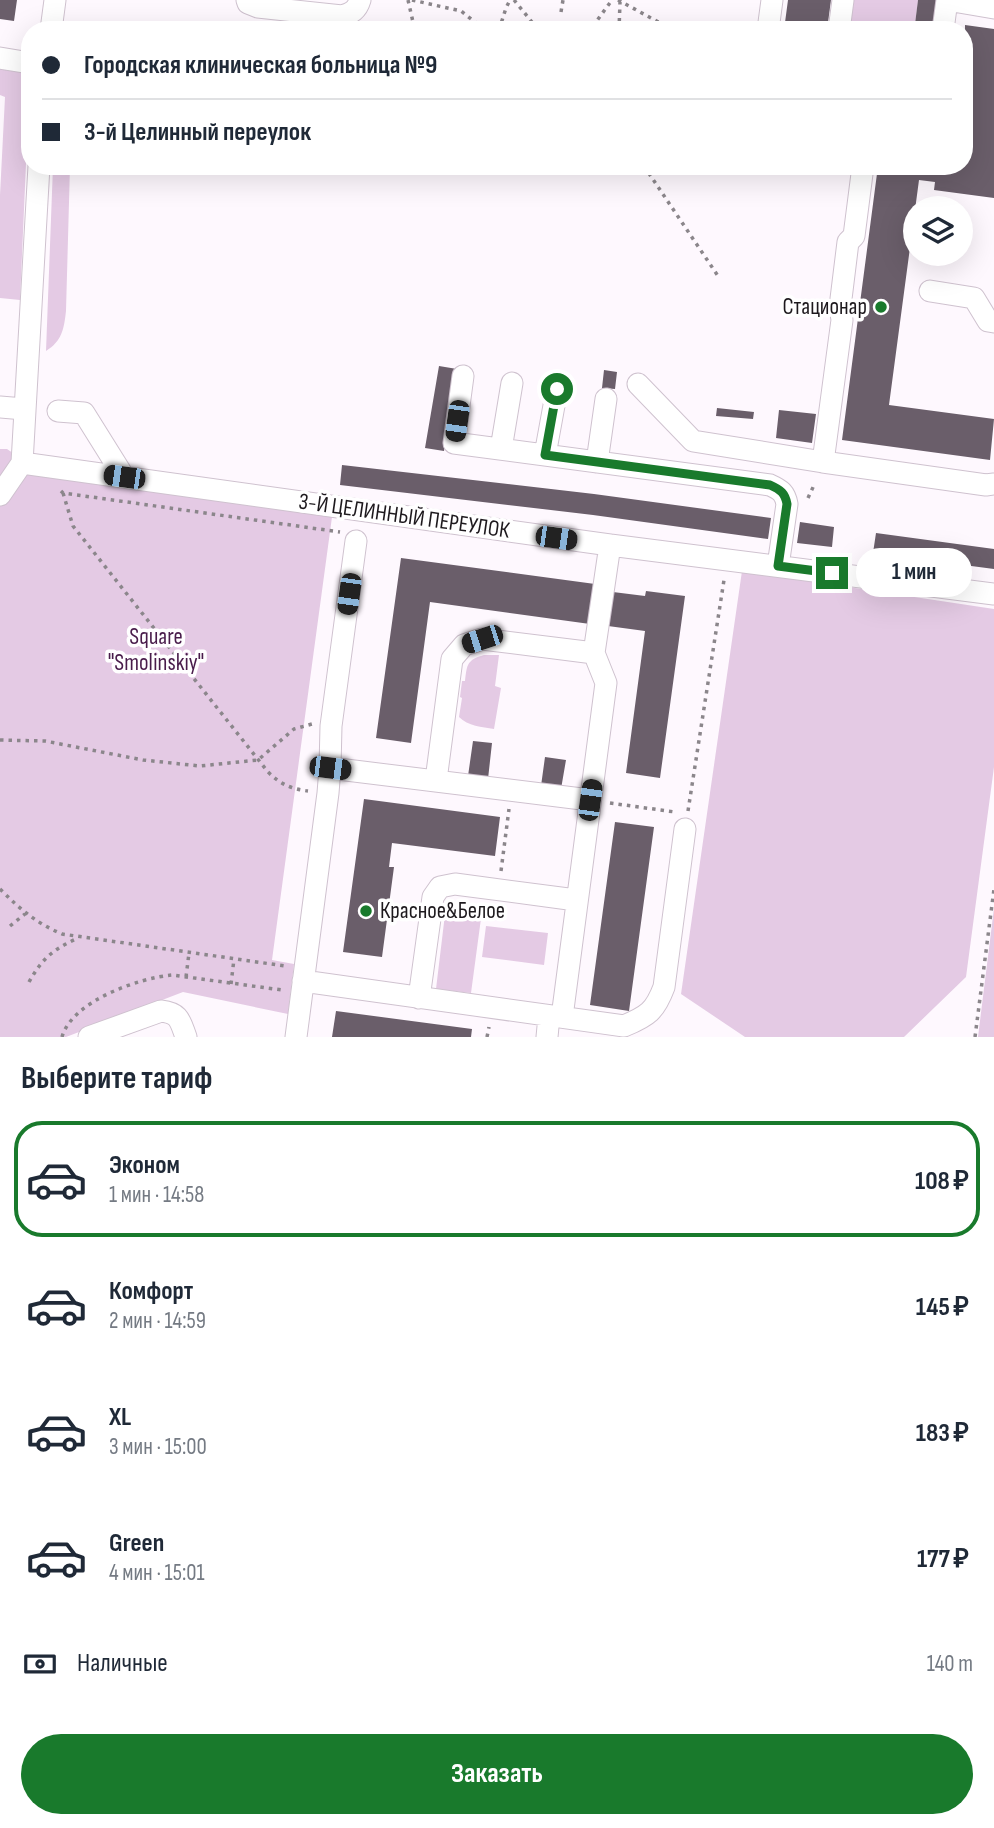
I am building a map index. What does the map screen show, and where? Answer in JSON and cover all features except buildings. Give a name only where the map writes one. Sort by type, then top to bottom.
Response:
[{"type":"street","points":[[52,21],[55,0]]},
{"type":"street","points":[[247,0],[258,7],[342,16],[358,7],[360,0]]},
{"type":"street","points":[[770,21],[772,0]]},
{"type":"street","points":[[840,21],[843,0]]},
{"type":"street","points":[[944,21],[947,0],[994,8]]},
{"type":"street","points":[[0,58],[21,62]]},
{"type":"street","points":[[0,495],[22,463],[38,175]]},
{"type":"street","points":[[823,461],[842,320],[840,307],[848,242],[854,236],[862,175]]},
{"type":"street","points":[[930,291],[974,298],[988,321],[994,321]]},
{"type":"street","points":[[463,376],[454,443],[770,485],[781,490],[787,504],[778,566]]},
{"type":"street","points":[[501,449],[512,383]]},
{"type":"street","points":[[638,384],[693,441],[986,485],[994,484]]},
{"type":"street","points":[[545,455],[557,389]]},
{"type":"street","points":[[597,462],[606,399]]},
{"type":"street","points":[[0,407],[24,409]]},
{"type":"street","points":[[58,411],[84,413],[124,477]]},
{"type":"street","name":"3-Й ЦЕЛИННЫЙ ПЕРЕУЛОК","points":[[22,463],[610,545],[994,594]]},
{"type":"street","points":[[296,1037],[328,793],[331,726],[356,541]]},
{"type":"street","points":[[553,1023],[576,900],[607,683],[594,653],[610,545]]},
{"type":"street","points":[[436,780],[453,659],[464,645],[482,639],[594,653]]},
{"type":"street","points":[[330,768],[590,800]]},
{"type":"street","points":[[303,975],[553,1023],[625,1026],[640,1030],[642,1018],[657,1004],[664,987],[687,821]]},
{"type":"street","points":[[419,998],[433,897],[440,887],[455,884],[576,900]]},
{"type":"street","points":[[89,1037],[161,1011],[172,1012],[179,1019],[186,1037]]},
{"type":"path","points":[[413,21],[410,0],[461,11],[474,21]]},
{"type":"path","points":[[502,21],[512,0],[531,21]]},
{"type":"path","points":[[561,12],[564,0]]},
{"type":"path","points":[[597,21],[612,0]]},
{"type":"path","points":[[619,21],[619,1],[656,21]]},
{"type":"path","points":[[650,175],[718,276]]},
{"type":"path","points":[[63,493],[73,526],[268,772],[278,782],[293,789],[328,793]]},
{"type":"path","points":[[590,800],[687,821],[727,560]]},
{"type":"path","points":[[0,740],[45,741],[102,753],[200,766],[258,760],[294,729],[308,724],[331,726]]},
{"type":"path","points":[[498,890],[511,789]]},
{"type":"path","points":[[0,889],[25,914],[48,929],[62,934],[234,958],[303,975]]},
{"type":"path","points":[[975,1037],[994,889]]},
{"type":"path","points":[[10,926],[25,914]]},
{"type":"path","points":[[29,982],[47,955],[78,938]]},
{"type":"path","points":[[186,977],[189,953]]},
{"type":"path","points":[[231,984],[234,958]]},
{"type":"green space","points":[[850,0],[918,0],[915,21],[846,21]]},
{"type":"green space","points":[[0,68],[21,72],[21,175],[26,175],[20,300],[0,298],[0,195],[5,97],[0,95]]},
{"type":"green space","points":[[53,175],[70,175],[66,311],[61,334],[56,343],[46,351]]},
{"type":"green space","name":"Square \"Smolinskiy\"","points":[[0,449],[7,449],[48,477],[332,517],[272,960],[294,964],[288,1014],[183,992],[66,1037],[0,1037]]},
{"type":"green space","points":[[742,571],[994,609],[994,767],[966,977],[904,1037],[745,1037],[681,994]]},
{"type":"green space","points":[[484,655],[499,655],[495,686],[501,688],[494,729],[471,724],[459,717],[462,681],[465,681],[467,667],[471,661]]},
{"type":"green space","points":[[446,906],[482,911],[471,993],[436,989]]},
{"type":"green space","points":[[994,908],[994,1037],[978,1037]]},
{"type":"green space","points":[[486,926],[548,933],[544,965],[482,957]]},
{"type":"place","name":"Стационар","points":[[881,307]]},
{"type":"place","name":"Красное&Белое","points":[[366,911]]},
{"type":"route","points":[[557,389],[545,455],[770,485],[781,490],[787,504],[778,566],[832,573]]}]
